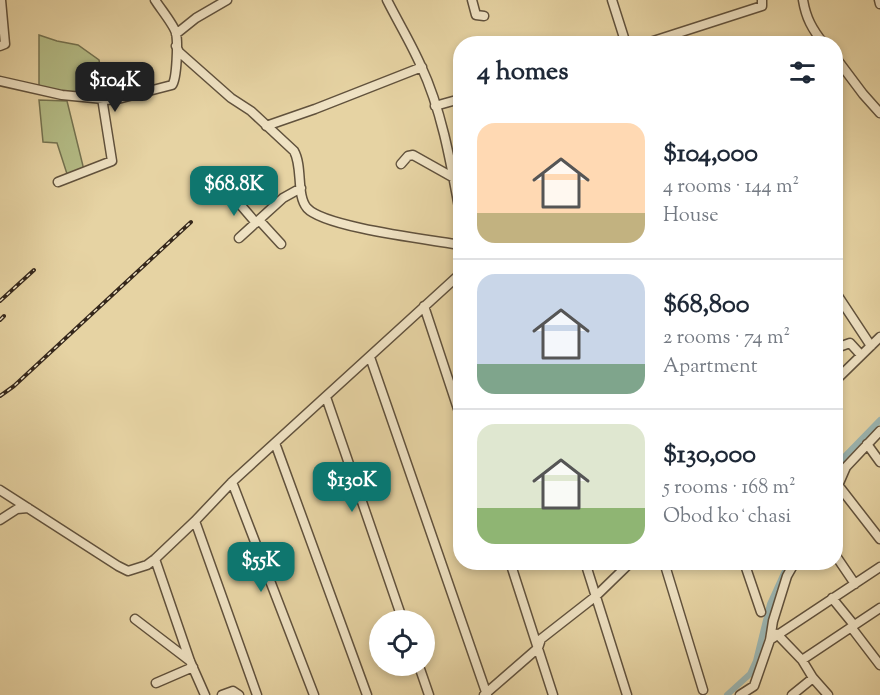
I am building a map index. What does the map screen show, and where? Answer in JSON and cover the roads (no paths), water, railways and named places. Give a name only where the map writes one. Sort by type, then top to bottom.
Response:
[{"type":"street","points":[[0,0],[5,44],[0,46]]},
{"type":"street","points":[[0,81],[62,95],[114,100],[172,85],[176,80],[176,34],[155,0]]},
{"type":"street","points":[[176,34],[196,18],[227,0]]},
{"type":"street","points":[[387,0],[422,67],[453,164]]},
{"type":"street","points":[[472,0],[476,15],[484,16]]},
{"type":"street","points":[[612,0],[623,36]]},
{"type":"street","points":[[669,36],[762,6],[762,0]]},
{"type":"street","points":[[803,0],[806,17],[818,36]]},
{"type":"street","points":[[176,46],[179,52],[231,98],[251,111],[294,151],[298,159],[301,188],[306,207],[326,218],[386,233],[453,244]]},
{"type":"street","points":[[266,126],[422,67]]},
{"type":"street","points":[[843,67],[880,113]]},
{"type":"street","points":[[58,182],[112,161],[102,98]]},
{"type":"street","points":[[435,106],[453,101]]},
{"type":"street","points":[[401,164],[408,156],[413,155],[453,175]]},
{"type":"street","points":[[239,238],[284,198],[301,188]]},
{"type":"street","points":[[232,195],[281,244]]},
{"type":"street","points":[[0,490],[128,571],[147,565],[195,521],[232,482],[453,280]]},
{"type":"street","points":[[843,303],[871,345]]},
{"type":"street","points":[[424,306],[453,394]]},
{"type":"street","points":[[843,373],[880,337]]},
{"type":"street","points":[[843,346],[850,343],[861,355]]},
{"type":"street","points":[[370,357],[485,694],[538,648],[541,639],[596,596],[623,570]]},
{"type":"street","points":[[326,397],[399,610]]},
{"type":"street","points":[[843,474],[846,467],[880,431]]},
{"type":"street","points":[[275,443],[367,695]]},
{"type":"street","points":[[867,444],[880,462]]},
{"type":"street","points":[[232,482],[314,695]]},
{"type":"street","points":[[843,495],[880,539]]},
{"type":"street","points":[[0,520],[17,509],[28,508]]},
{"type":"street","points":[[195,521],[257,695]]},
{"type":"street","points":[[155,559],[205,695]]},
{"type":"street","points":[[843,566],[855,584]]},
{"type":"street","points":[[774,637],[880,567]]},
{"type":"street","points":[[513,570],[553,695]]},
{"type":"street","points":[[588,570],[627,695]]},
{"type":"street","points":[[666,570],[703,690]]},
{"type":"street","points":[[747,570],[761,612]]},
{"type":"street","points":[[740,695],[754,686],[774,637],[773,621],[790,570]]},
{"type":"street","points":[[832,598],[880,665]]},
{"type":"street","points":[[802,660],[880,608]]},
{"type":"street","points":[[135,619],[192,664]]},
{"type":"street","points":[[774,637],[802,660],[813,678],[828,695]]},
{"type":"street","points":[[156,683],[192,664]]},
{"type":"street","points":[[422,676],[429,695]]},
{"type":"street","points":[[792,695],[813,678]]},
{"type":"street","points":[[222,695],[233,692],[239,695]]},
{"type":"waterway","points":[[843,458],[880,420]]},
{"type":"waterway","points":[[727,695],[750,674],[756,661],[770,604],[785,570]]},
{"type":"railway","points":[[0,396],[14,386],[191,222]]},
{"type":"railway","points":[[0,301],[34,270]]},
{"type":"railway","points":[[0,320],[4,316]]}]
